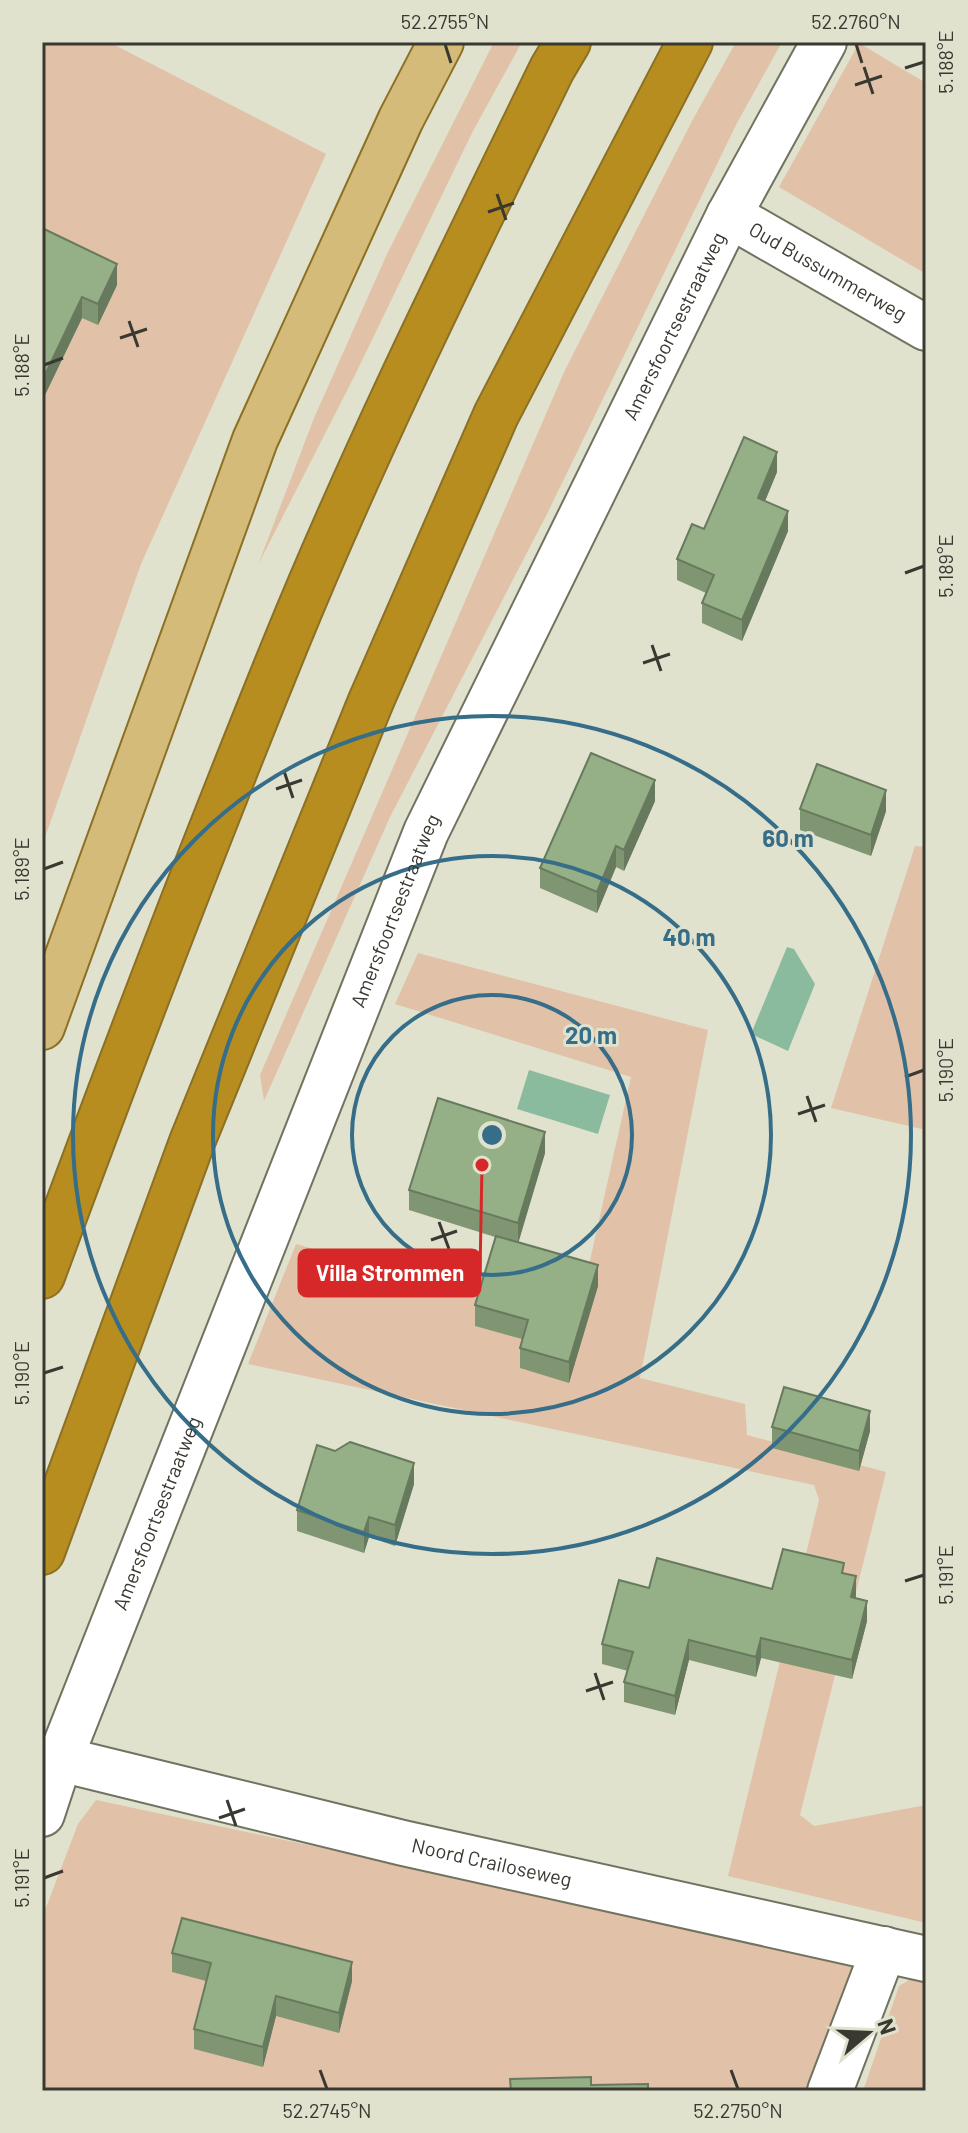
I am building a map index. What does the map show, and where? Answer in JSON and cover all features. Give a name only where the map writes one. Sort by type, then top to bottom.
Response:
[{"type":"highway","points":[[42,1276],[107,1100],[287,641],[415,350],[568,42]]},
{"type":"highway","points":[[42,1552],[192,1142],[371,701],[496,415],[690,42]]},
{"type":"main road","points":[[42,1027],[255,440],[401,119],[441,42]]},
{"type":"street","name":"Amersfoortsestraatweg","points":[[42,1814],[60,1759],[426,832],[729,215],[824,42]]},
{"type":"street","name":"Oud Bussummerweg","points":[[729,215],[926,328]]},
{"type":"street","name":"Noord Crailoseweg","points":[[60,1759],[382,1838],[926,1959]]},
{"type":"street","points":[[830,2091],[884,1949]]},
{"type":"shaded area","points":[[42,42],[109,42],[326,154],[141,564],[42,846]]},
{"type":"shaded area","points":[[494,42],[522,42],[473,131],[355,375],[258,565],[314,418],[387,254]]},
{"type":"shaded area","points":[[736,42],[782,42],[737,123],[547,514],[390,817],[264,1101],[260,1075],[565,370],[692,121]]},
{"type":"shaded area","points":[[859,43],[926,83],[926,274],[779,187]]},
{"type":"shaded area","points":[[915,846],[926,847],[926,1130],[831,1108]]},
{"type":"shaded area","points":[[787,947],[794,949],[815,984],[788,1051],[751,1034]]},
{"type":"shaded area","points":[[418,953],[708,1030],[640,1378],[745,1404],[747,1435],[886,1472],[800,1815],[814,1826],[926,1805],[926,1923],[728,1876],[819,1500],[814,1485],[248,1364],[296,1244],[562,1319],[578,1314],[631,1077],[395,1004]]},
{"type":"shaded area","points":[[529,1070],[610,1095],[598,1134],[517,1109]]},
{"type":"shaded area","points":[[96,1800],[757,1935],[862,1963],[820,2091],[42,2091],[42,1918],[78,1824]]},
{"type":"shaded area","points":[[914,1977],[926,1980],[926,2091],[863,2091],[899,1986]]},
{"type":"building","points":[[42,228],[117,264],[98,304],[82,297],[43,379]]},
{"type":"building","points":[[744,437],[777,452],[758,498],[788,511],[742,620],[702,603],[714,575],[677,559],[692,524],[704,529]]},
{"type":"building","points":[[591,753],[655,780],[624,850],[616,846],[597,892],[540,868]]},
{"type":"building","points":[[817,764],[886,790],[871,835],[800,809]]},
{"type":"building","points":[[438,1098],[545,1132],[518,1223],[409,1190]]},
{"type":"building","points":[[496,1236],[598,1265],[569,1362],[520,1348],[528,1320],[475,1305]]},
{"type":"building","points":[[784,1387],[870,1411],[859,1451],[772,1427]]},
{"type":"building","points":[[350,1442],[414,1463],[395,1525],[369,1517],[364,1532],[297,1510],[317,1445],[335,1451]]},
{"type":"building","points":[[783,1549],[844,1563],[842,1573],[856,1576],[851,1597],[867,1601],[852,1660],[761,1638],[756,1657],[689,1640],[675,1696],[624,1682],[633,1652],[602,1644],[619,1580],[649,1588],[657,1558],[772,1589]]},
{"type":"building","points":[[182,1918],[352,1962],[339,2013],[276,1996],[263,2047],[194,2029],[211,1963],[172,1953]]},
{"type":"building","points":[[591,2077],[591,2085],[648,2084],[648,2091],[511,2091],[510,2079]]},
{"type":"place","name":"Villa Strommen","points":[[482,1165]]}]
